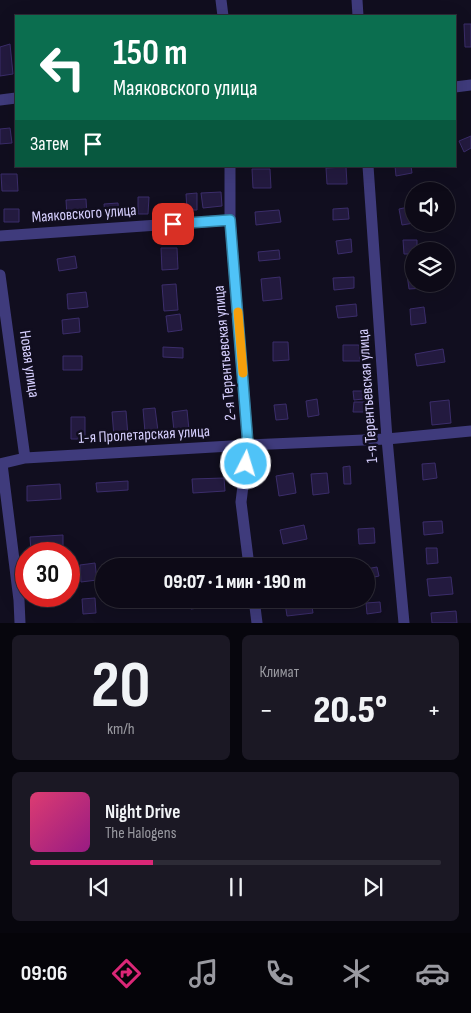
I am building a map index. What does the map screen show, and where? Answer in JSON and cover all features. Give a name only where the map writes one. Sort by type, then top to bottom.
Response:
[{"type":"street","points":[[221,0],[222,15]]},
{"type":"street","points":[[357,0],[358,15]]},
{"type":"street","points":[[456,87],[471,85]]},
{"type":"street","points":[[0,100],[15,98]]},
{"type":"street","name":"2-я Терентьевская улица","points":[[230,167],[230,220],[248,445],[241,502],[248,558]]},
{"type":"street","name":"1-я Терентьевская улица","points":[[368,167],[387,439],[404,623]]},
{"type":"street","name":"Маяковского улица","points":[[0,236],[230,220]]},
{"type":"street","name":"Новая улица","points":[[0,274],[25,458]]},
{"type":"street","name":"1-я Пролетарская улица","points":[[1,464],[25,458],[387,439],[471,431]]},
{"type":"street","points":[[1,464],[19,600],[20,623]]},
{"type":"street","points":[[255,608],[257,623]]},
{"type":"building","points":[[464,24],[471,24],[471,47],[465,47]]},
{"type":"building","points":[[10,44],[13,74],[0,76],[0,47]]},
{"type":"building","points":[[10,128],[12,143],[0,144],[0,129]]},
{"type":"building","points":[[471,136],[471,148],[464,152],[459,141]]},
{"type":"building","points":[[346,167],[347,184],[327,184],[326,168]]},
{"type":"building","points":[[395,167],[411,167],[412,173],[396,176]]},
{"type":"building","points":[[252,169],[270,169],[271,188],[253,188]]},
{"type":"building","points":[[1,174],[17,174],[18,191],[2,191]]},
{"type":"building","points":[[221,192],[222,206],[203,208],[201,193]]},
{"type":"building","points":[[197,193],[197,210],[187,210],[186,194]]},
{"type":"building","points":[[138,197],[149,197],[148,214],[138,214]]},
{"type":"building","points":[[86,199],[87,216],[67,217],[66,200]]},
{"type":"building","points":[[118,203],[119,215],[105,215],[104,204]]},
{"type":"building","points":[[348,208],[349,219],[333,220],[333,209]]},
{"type":"building","points":[[405,208],[405,224],[402,225],[399,209]]},
{"type":"building","points":[[4,209],[19,209],[19,222],[4,222]]},
{"type":"building","points":[[279,210],[281,222],[256,225],[255,212]]},
{"type":"building","points":[[351,239],[352,252],[338,254],[336,241]]},
{"type":"building","points":[[403,240],[417,240],[417,242],[405,242],[404,254]]},
{"type":"building","points":[[161,248],[177,248],[178,269],[162,270]]},
{"type":"building","points":[[279,250],[280,259],[259,261],[258,252]]},
{"type":"building","points":[[75,256],[77,268],[59,271],[57,259]]},
{"type":"building","points":[[280,277],[282,299],[263,301],[261,279]]},
{"type":"building","points":[[354,277],[354,288],[334,290],[333,278]]},
{"type":"building","points":[[176,284],[178,310],[164,311],[162,285]]},
{"type":"building","points":[[86,292],[88,307],[68,309],[67,294]]},
{"type":"building","points":[[356,304],[357,316],[338,318],[336,306]]},
{"type":"building","points":[[424,307],[426,323],[411,325],[410,309]]},
{"type":"building","points":[[180,314],[182,330],[168,332],[166,316]]},
{"type":"building","points":[[79,318],[80,332],[63,334],[62,320]]},
{"type":"building","points":[[273,342],[288,342],[289,360],[273,361]]},
{"type":"building","points":[[343,345],[359,345],[360,361],[343,361]]},
{"type":"building","points":[[163,347],[183,348],[183,358],[163,357]]},
{"type":"building","points":[[443,349],[445,362],[417,366],[415,354]]},
{"type":"building","points":[[63,356],[82,356],[82,370],[63,370]]},
{"type":"building","points":[[353,391],[363,391],[363,399],[354,400]]},
{"type":"building","points":[[317,399],[319,415],[308,417],[306,401]]},
{"type":"building","points":[[449,400],[451,423],[432,425],[430,402]]},
{"type":"building","points":[[354,402],[365,402],[364,412],[353,412]]},
{"type":"building","points":[[286,404],[288,419],[276,420],[274,405]]},
{"type":"building","points":[[155,408],[158,431],[145,432],[143,409]]},
{"type":"building","points":[[187,410],[189,430],[174,431],[172,412]]},
{"type":"building","points":[[126,411],[128,436],[114,437],[112,412]]},
{"type":"building","points":[[71,417],[85,417],[85,439],[71,439]]},
{"type":"building","points":[[435,463],[437,478],[423,480],[422,464]]},
{"type":"building","points":[[350,466],[351,484],[344,484],[343,467]]},
{"type":"building","points":[[293,473],[296,493],[279,496],[276,476]]},
{"type":"building","points":[[327,473],[329,493],[313,495],[311,474]]},
{"type":"building","points":[[224,478],[225,491],[193,493],[192,479]]},
{"type":"building","points":[[128,481],[128,490],[97,492],[96,483]]},
{"type":"building","points":[[60,484],[61,499],[27,501],[27,486]]},
{"type":"building","points":[[442,521],[443,533],[424,535],[423,522]]},
{"type":"building","points":[[304,525],[307,539],[283,544],[280,530]]},
{"type":"building","points":[[374,528],[375,543],[359,544],[358,529]]},
{"type":"building","points":[[63,535],[63,542],[30,542],[30,537]]},
{"type":"building","points":[[426,548],[437,548],[438,563],[427,564]]},
{"type":"building","points":[[95,563],[95,580],[81,582],[80,565]]},
{"type":"building","points":[[375,567],[377,567],[379,576],[375,577]]},
{"type":"building","points":[[451,577],[453,594],[429,596],[427,579]]},
{"type":"building","points":[[95,598],[96,613],[83,614],[82,599]]},
{"type":"building","points":[[375,602],[380,602],[381,612],[367,614],[366,608],[375,608]]},
{"type":"building","points":[[286,608],[312,608],[313,613],[287,616]]},
{"type":"building","points":[[456,611],[457,623],[432,623],[431,613]]},
{"type":"slow traffic","points":[[238,312],[243,373]]},
{"type":"route","points":[[173,224],[230,220],[248,445],[246,464]]}]
